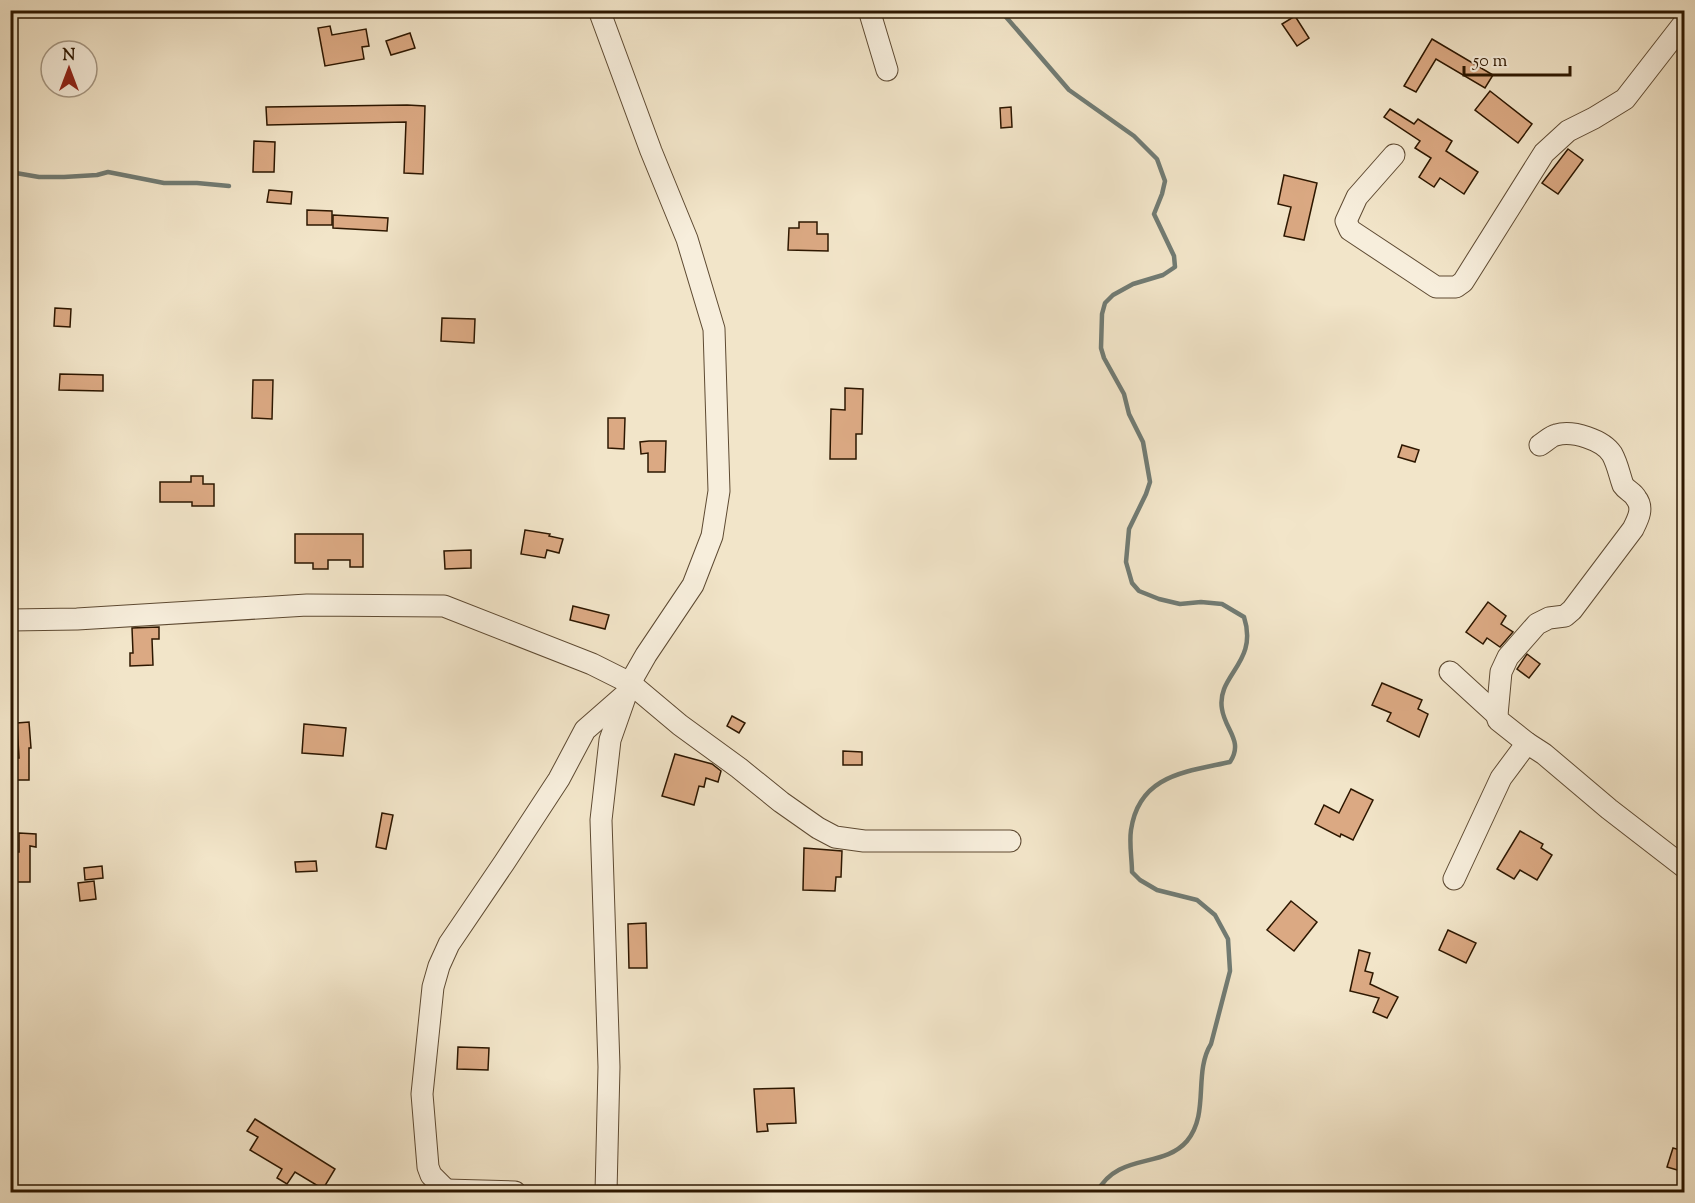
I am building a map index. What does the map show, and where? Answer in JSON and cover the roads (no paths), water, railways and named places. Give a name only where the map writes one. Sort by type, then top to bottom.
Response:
[{"type":"street","points":[[599,10],[651,151],[687,239],[714,328],[719,491],[712,537],[693,585],[646,655],[628,688],[610,740],[601,820],[609,1067],[606,1192]]},
{"type":"street","points":[[869,10],[886,70]]},
{"type":"street","points":[[1394,155],[1357,197],[1346,221],[1350,230],[1436,288],[1455,287],[1463,282],[1544,153],[1568,131],[1624,99],[1684,23]]},
{"type":"street","points":[[1497,715],[1502,672],[1508,657],[1537,624],[1543,620],[1565,616],[1572,610],[1634,529],[1639,517],[1640,507],[1636,497],[1627,491],[1622,482],[1620,469],[1610,451],[1595,440],[1578,435],[1557,435],[1540,445]]},
{"type":"street","points":[[10,620],[77,619],[307,605],[444,606],[592,664],[739,768],[781,802],[835,837],[864,841],[1010,841]]},
{"type":"street","points":[[1450,672],[1497,715],[1501,724],[1544,754],[1609,809],[1684,867]]},
{"type":"street","points":[[515,1192],[445,1191],[431,1175],[428,1167],[422,1094],[433,987],[448,944],[559,779],[585,730],[628,688]]},
{"type":"street","points":[[1454,879],[1501,778],[1527,743]]},
{"type":"waterway","points":[[1000,10],[1069,90],[1134,136],[1157,159],[1165,181],[1154,214],[1174,256],[1175,267],[1163,275],[1133,284],[1113,295],[1105,303],[1102,314],[1101,348],[1124,394],[1129,414],[1143,442],[1150,482],[1129,529],[1126,562],[1132,583],[1139,591],[1180,604],[1201,602],[1222,604],[1244,617],[1247,633],[1242,657],[1222,697],[1222,709],[1235,748],[1230,762],[1181,773],[1154,787],[1136,812],[1131,830],[1132,872],[1140,880],[1157,890],[1197,900],[1215,915],[1228,939],[1230,971],[1203,1067],[1198,1118],[1187,1141],[1177,1150],[1117,1171],[1106,1179],[1097,1192]]},
{"type":"waterway","points":[[10,172],[39,177],[97,175],[108,172],[164,183],[229,186]]}]
